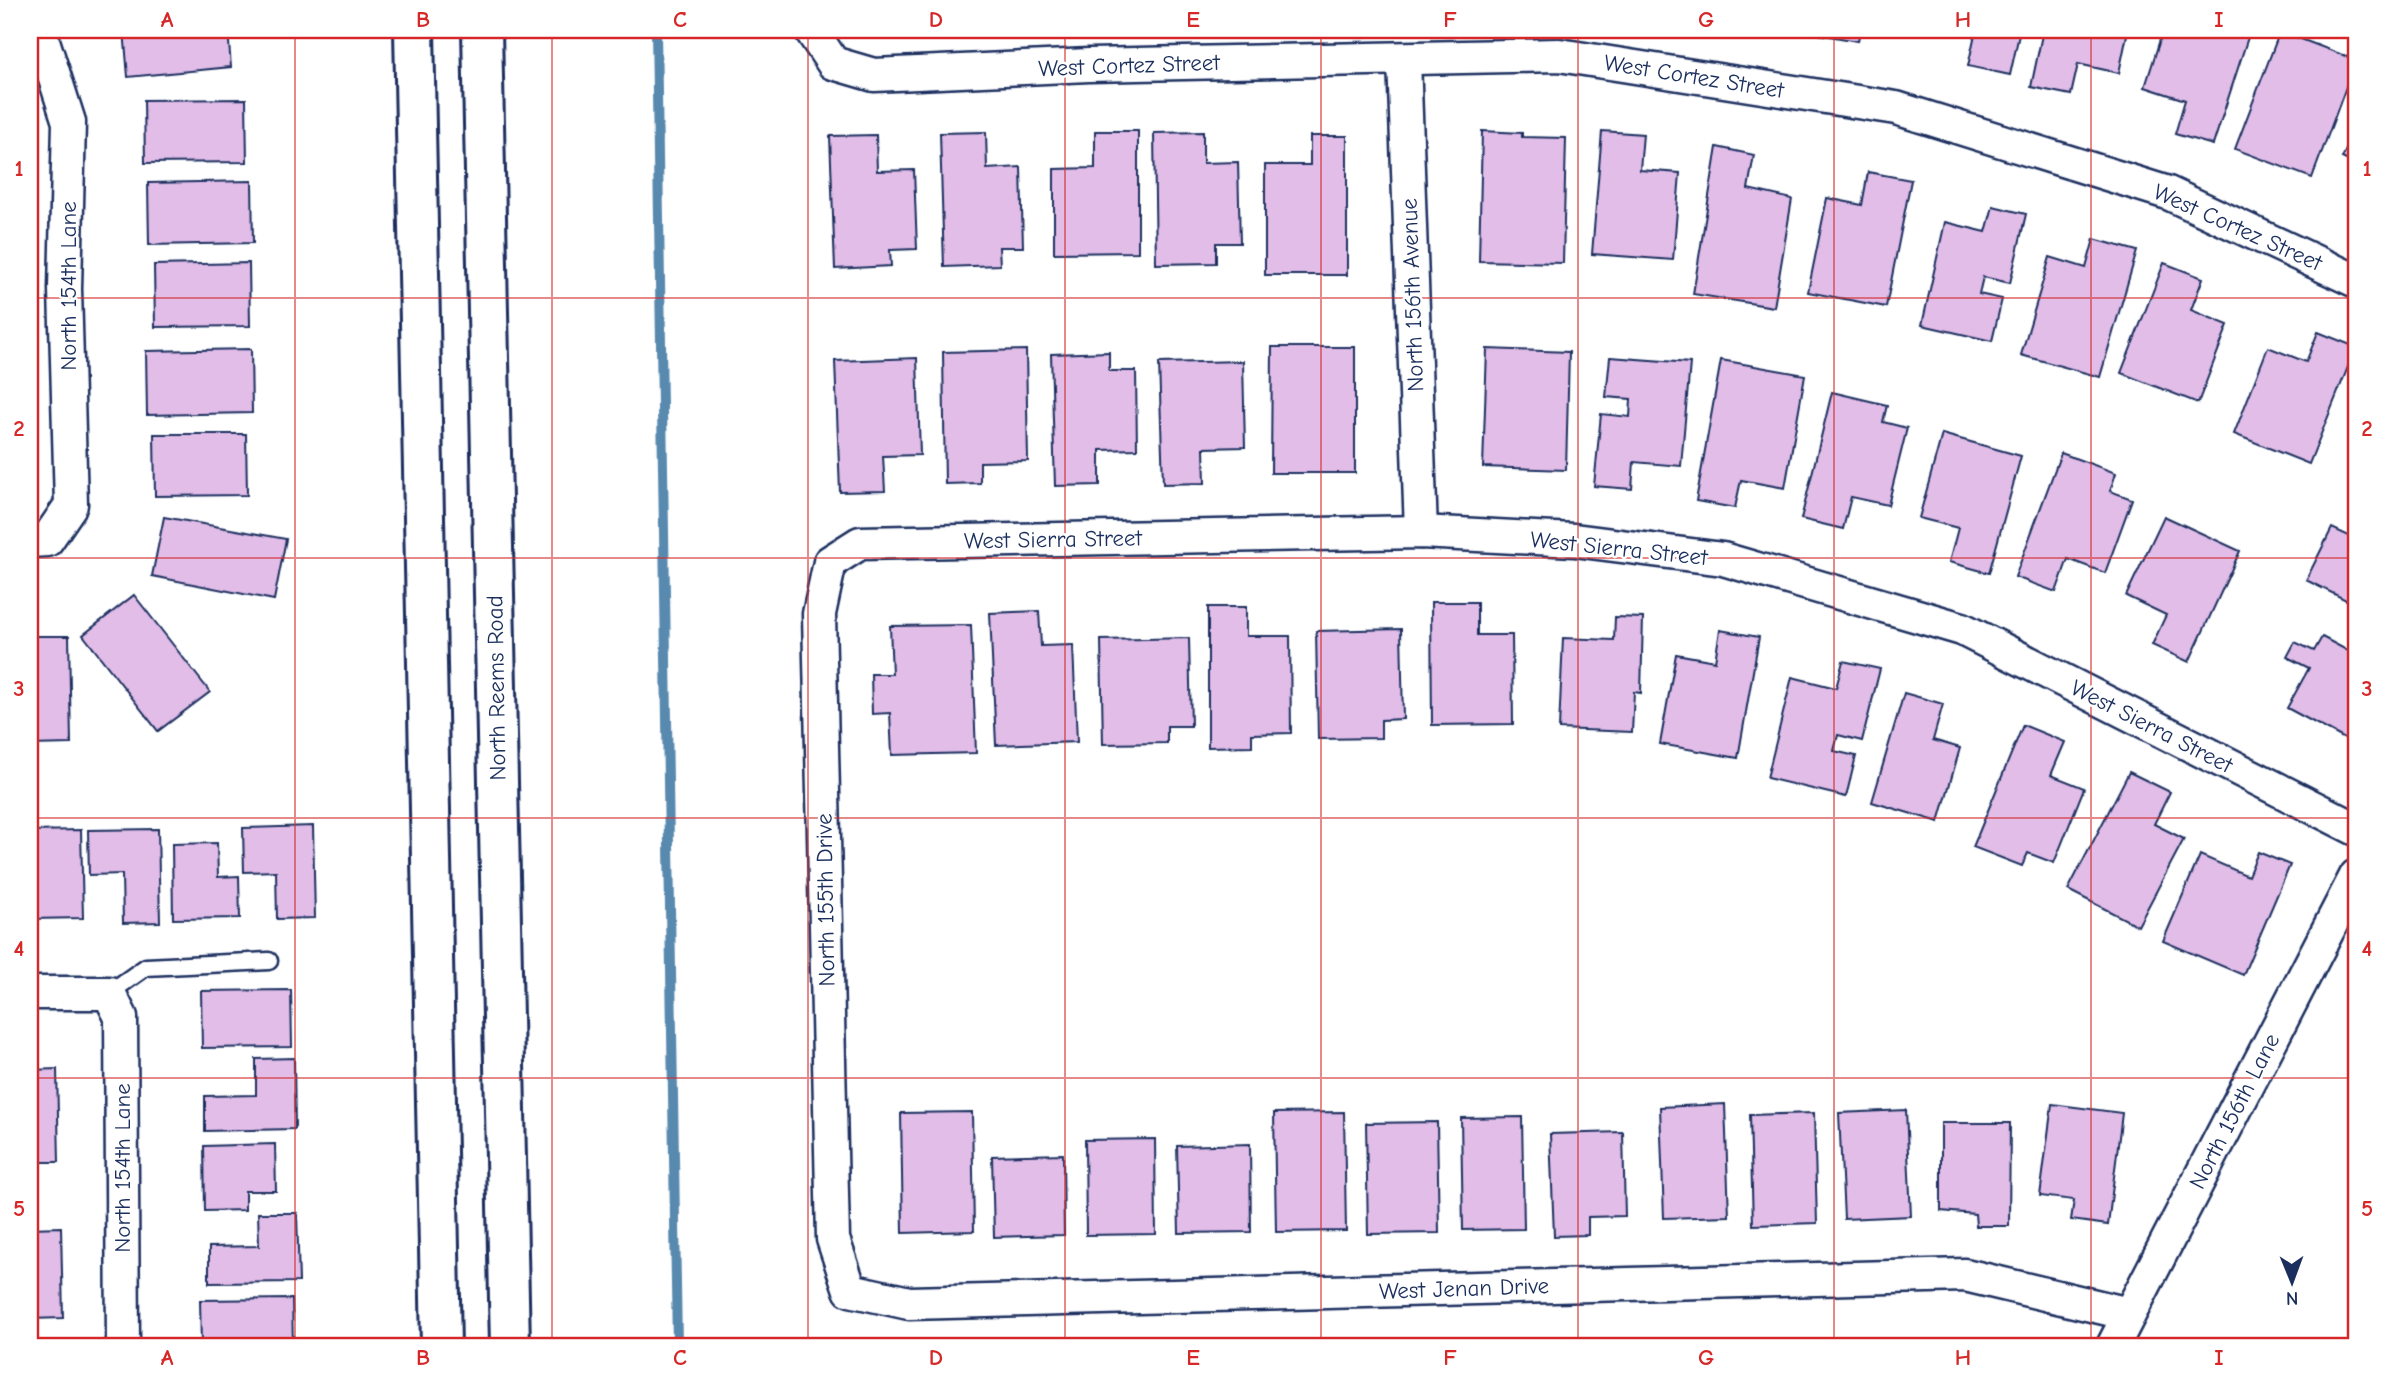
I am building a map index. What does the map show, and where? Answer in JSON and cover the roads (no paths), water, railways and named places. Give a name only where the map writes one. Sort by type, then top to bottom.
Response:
[{"type":"main road","points":[[414,30],[441,1346]]},
{"type":"main road","name":"North Reems Road","points":[[482,30],[510,1346]]},
{"type":"street","name":"West Cortez Street","points":[[811,30],[833,63],[874,75],[1090,65],[1559,55],[1896,108],[2168,193],[2356,281]]},
{"type":"street","name":"North 154th Lane","points":[[37,40],[69,122],[65,289],[71,505],[38,540]]},
{"type":"street","name":"North 156th Avenue","points":[[1404,58],[1421,532]]},
{"type":"street","name":"West Sierra Street","points":[[830,562],[860,543],[1421,532],[1574,540],[1723,559],[1962,629],[2356,829]]},
{"type":"street","name":"North 155th Drive","points":[[830,562],[819,614],[833,1239]]},
{"type":"street","name":"North 156th Lane","points":[[2113,1346],[2356,876]]},
{"type":"street","points":[[30,993],[109,993]]},
{"type":"street","name":"North 154th Lane","points":[[109,993],[121,1017],[123,1346]]},
{"type":"street","name":"West Jenan Drive","points":[[833,1239],[850,1290],[909,1303],[1965,1275],[2129,1314]]},
{"type":"lane","points":[[109,993],[145,967],[269,961]]},
{"type":"waterway","points":[[656,30],[677,1346]]}]
